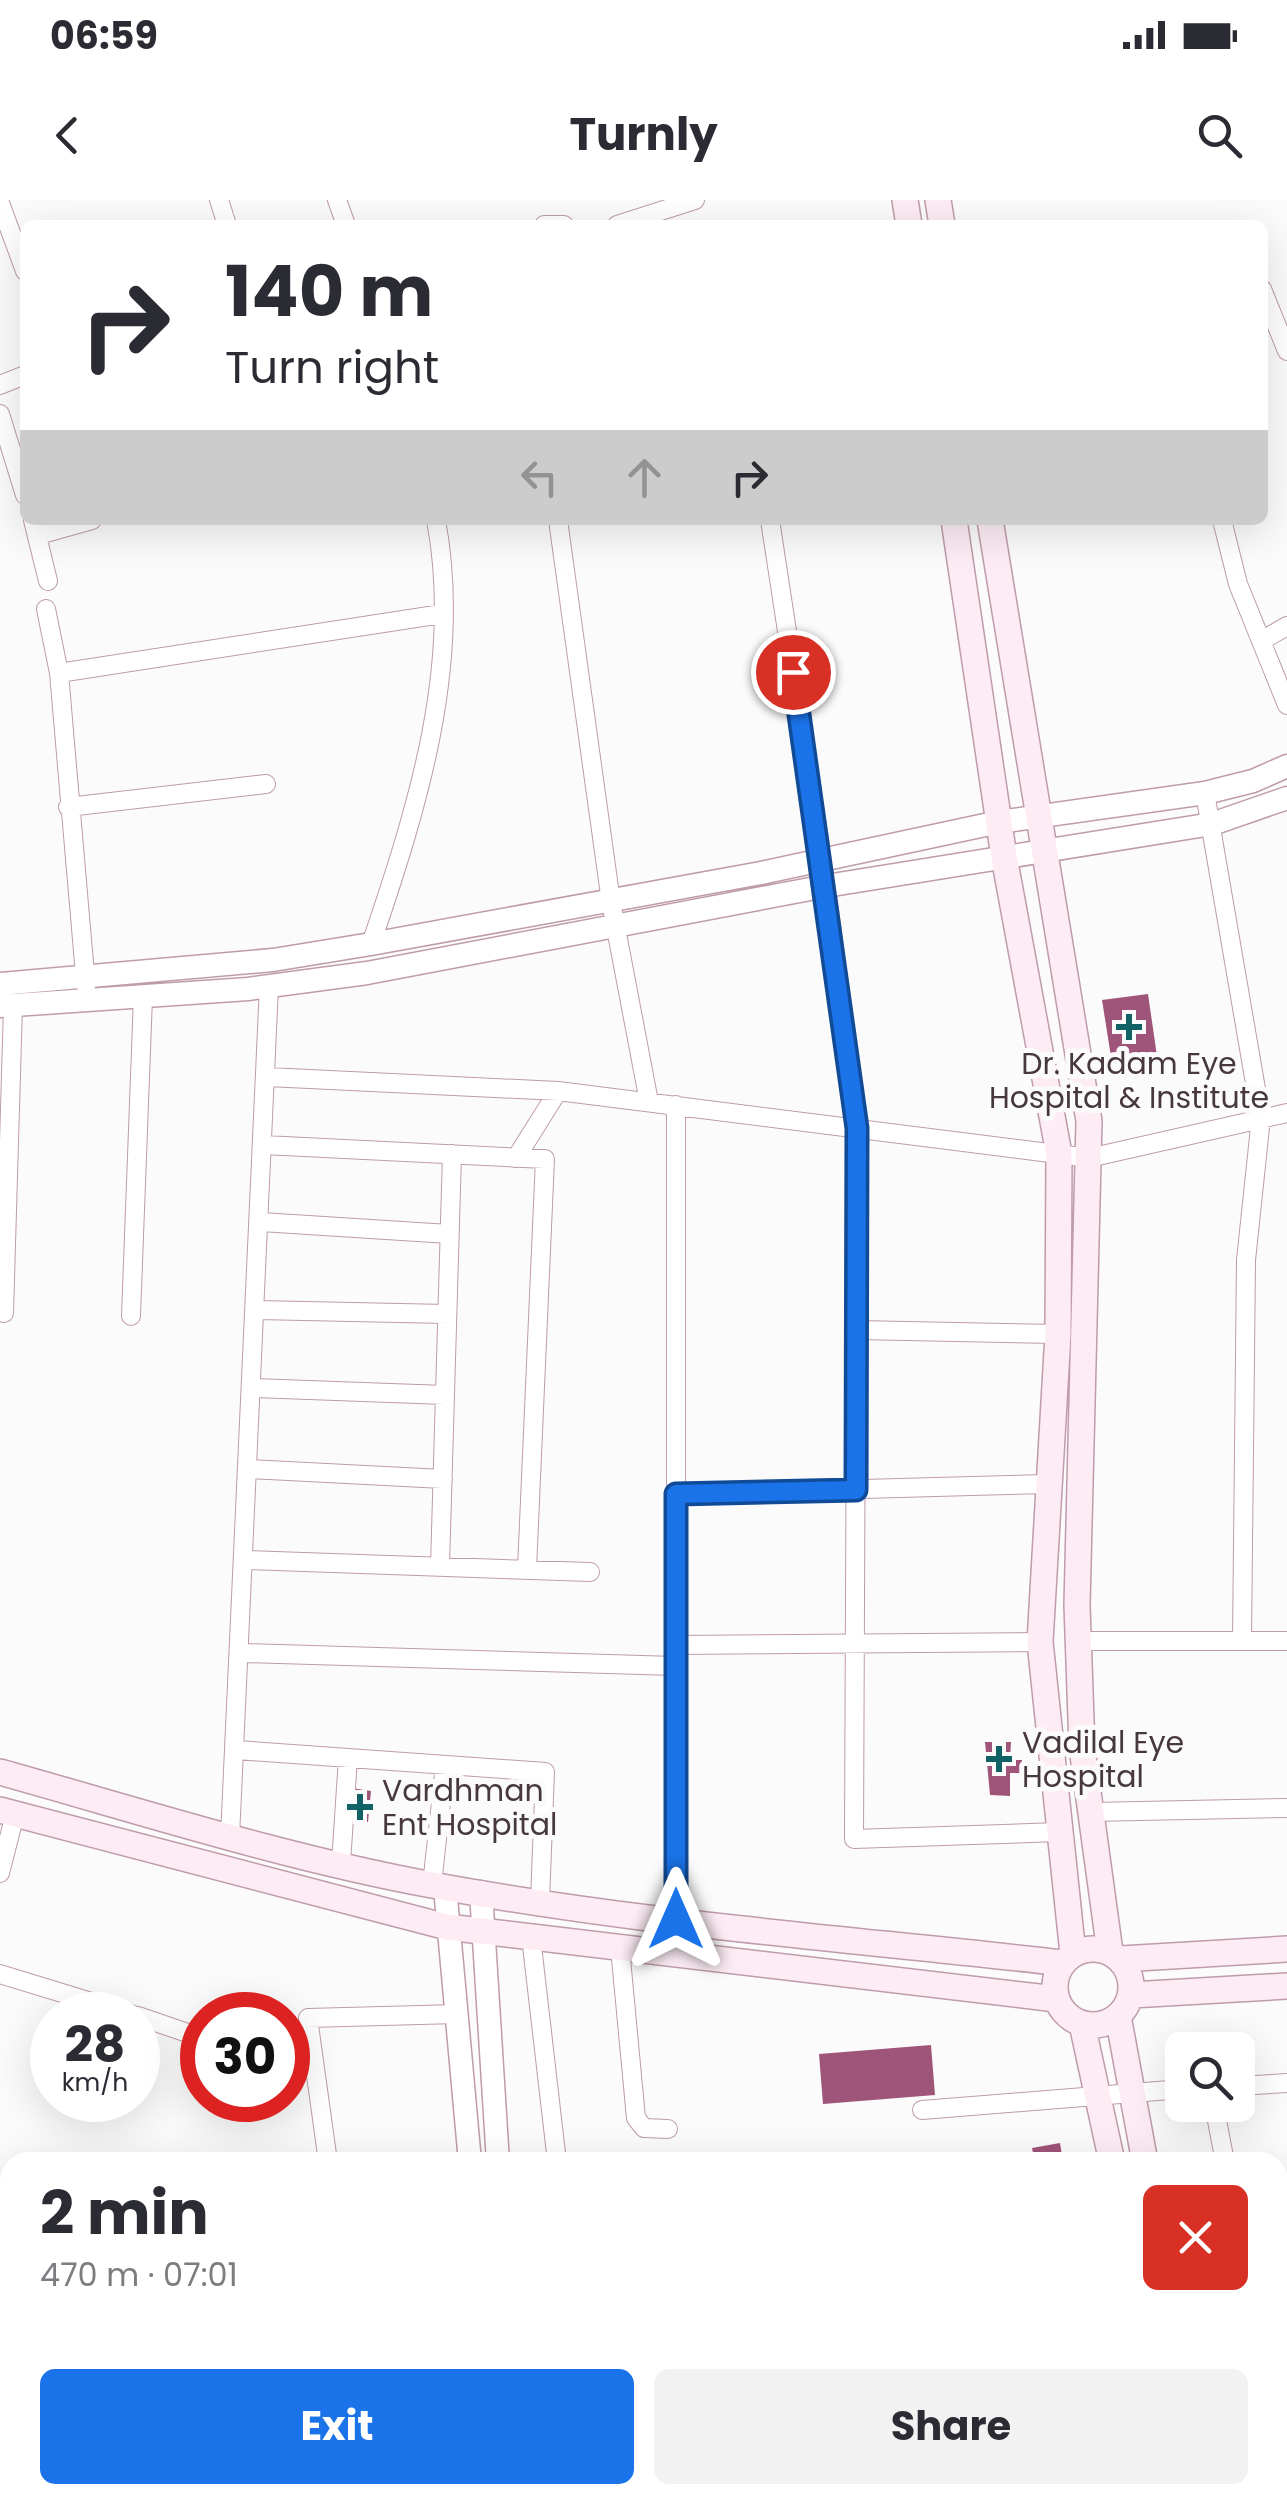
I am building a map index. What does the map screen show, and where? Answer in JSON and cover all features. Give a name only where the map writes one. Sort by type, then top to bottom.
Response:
[{"type":"main road","points":[[955,525],[1004,857],[1060,1154],[1058,1334],[1040,1642],[1060,1832],[1068,1958],[1057,1974],[1056,1999],[1071,2019],[1082,2024],[1107,2023],[1125,2006],[1287,1986]]},
{"type":"main road","points":[[991,525],[1089,1121],[1078,1641],[1082,1748],[1116,1956],[1132,1982],[1125,2006],[1143,2152]]},
{"type":"main road","points":[[0,1772],[230,1837],[438,1886],[540,1901],[676,1919],[1068,1958],[1098,1948],[1116,1956],[1287,1949]]},
{"type":"main road","points":[[8,1812],[447,1927],[1056,1999]]},
{"type":"main road","points":[[1082,2024],[1101,2094],[1110,2152]]},
{"type":"street","points":[[633,220],[695,200]]},
{"type":"street","points":[[0,203],[20,257]]},
{"type":"street","points":[[1268,304],[1287,351]]},
{"type":"street","points":[[0,414],[20,479]]},
{"type":"street","points":[[371,944],[416,809],[442,670],[437,525]]},
{"type":"street","points":[[559,525],[614,913],[649,1102]]},
{"type":"street","points":[[771,525],[826,886],[857,1128],[854,1839],[1060,1832]]},
{"type":"street","points":[[1223,525],[1238,584],[1287,705]]},
{"type":"street","points":[[35,528],[48,581]]},
{"type":"street","points":[[46,609],[59,673],[87,990]]},
{"type":"street","points":[[59,673],[442,614]]},
{"type":"street","points":[[1261,640],[1287,626]]},
{"type":"street","points":[[0,984],[143,998],[269,986],[477,954],[614,913],[822,861],[999,822],[1205,793],[1253,781],[1287,766]]},
{"type":"street","points":[[68,807],[266,784]]},
{"type":"street","points":[[1205,793],[1260,1118],[1246,1260],[1242,1641]]},
{"type":"street","points":[[4,1313],[6,1006],[371,944],[826,886],[1212,824],[1287,798]]},
{"type":"street","points":[[230,1837],[242,1653],[269,986]]},
{"type":"street","points":[[131,1316],[143,998]]},
{"type":"street","points":[[268,1077],[558,1090],[1089,1158],[1287,1114]]},
{"type":"street","points":[[516,1158],[558,1090]]},
{"type":"street","points":[[676,1105],[676,1919]]},
{"type":"street","points":[[264,1145],[546,1159],[527,1570]]},
{"type":"street","points":[[440,1566],[452,1154]]},
{"type":"street","points":[[261,1222],[450,1234]]},
{"type":"street","points":[[257,1310],[448,1314]]},
{"type":"street","points":[[856,1330],[1058,1334]]},
{"type":"street","points":[[254,1388],[445,1396]]},
{"type":"street","points":[[250,1468],[443,1479]]},
{"type":"street","points":[[676,1494],[1048,1484]]},
{"type":"street","points":[[246,1560],[590,1572]]},
{"type":"street","points":[[1078,1641],[1287,1641]]},
{"type":"street","points":[[675,1645],[1040,1642]]},
{"type":"street","points":[[242,1653],[675,1666]]},
{"type":"street","points":[[237,1750],[545,1772],[540,1901]]},
{"type":"street","points":[[341,1863],[348,1758]]},
{"type":"street","points":[[445,1765],[438,1886],[447,1927],[469,2152]]},
{"type":"street","points":[[1092,1812],[1287,1808]]},
{"type":"street","points":[[0,1874],[8,1812]]},
{"type":"street","points":[[481,1892],[497,2152]]},
{"type":"street","points":[[531,1938],[556,2152]]},
{"type":"street","points":[[620,1948],[636,2118],[644,2128],[668,2129]]},
{"type":"street","points":[[0,1974],[58,1992]]},
{"type":"street","points":[[327,2152],[308,2018],[457,2014]]},
{"type":"street","points":[[1255,2085],[1287,2083]]},
{"type":"street","points":[[922,2110],[1165,2089]]},
{"type":"street","points":[[1217,2122],[1223,2152]]},
{"type":"building","points":[[1148,994],[1157,1056],[1112,1063],[1102,1000]]},
{"type":"building","points":[[985,1742],[1011,1742],[1010,1760],[1022,1760],[1021,1773],[1010,1773],[1010,1796],[990,1795]]},
{"type":"building","points":[[351,1788],[371,1791],[368,1822],[348,1821]]},
{"type":"building","points":[[931,2045],[935,2095],[823,2104],[819,2054]]},
{"type":"building","points":[[1060,2143],[1061,2152],[1033,2152],[1032,2148]]},
{"type":"place","name":"Dr. Kadam Eye Hospital & Institute","points":[[1129,1027]]},
{"type":"place","name":"Vadilal Eye Hospital","points":[[999,1759]]},
{"type":"place","name":"Vardhman Ent Hospital","points":[[360,1807]]},
{"type":"route","points":[[676,1919],[676,1494],[856,1490],[857,1128],[793,672]]}]
